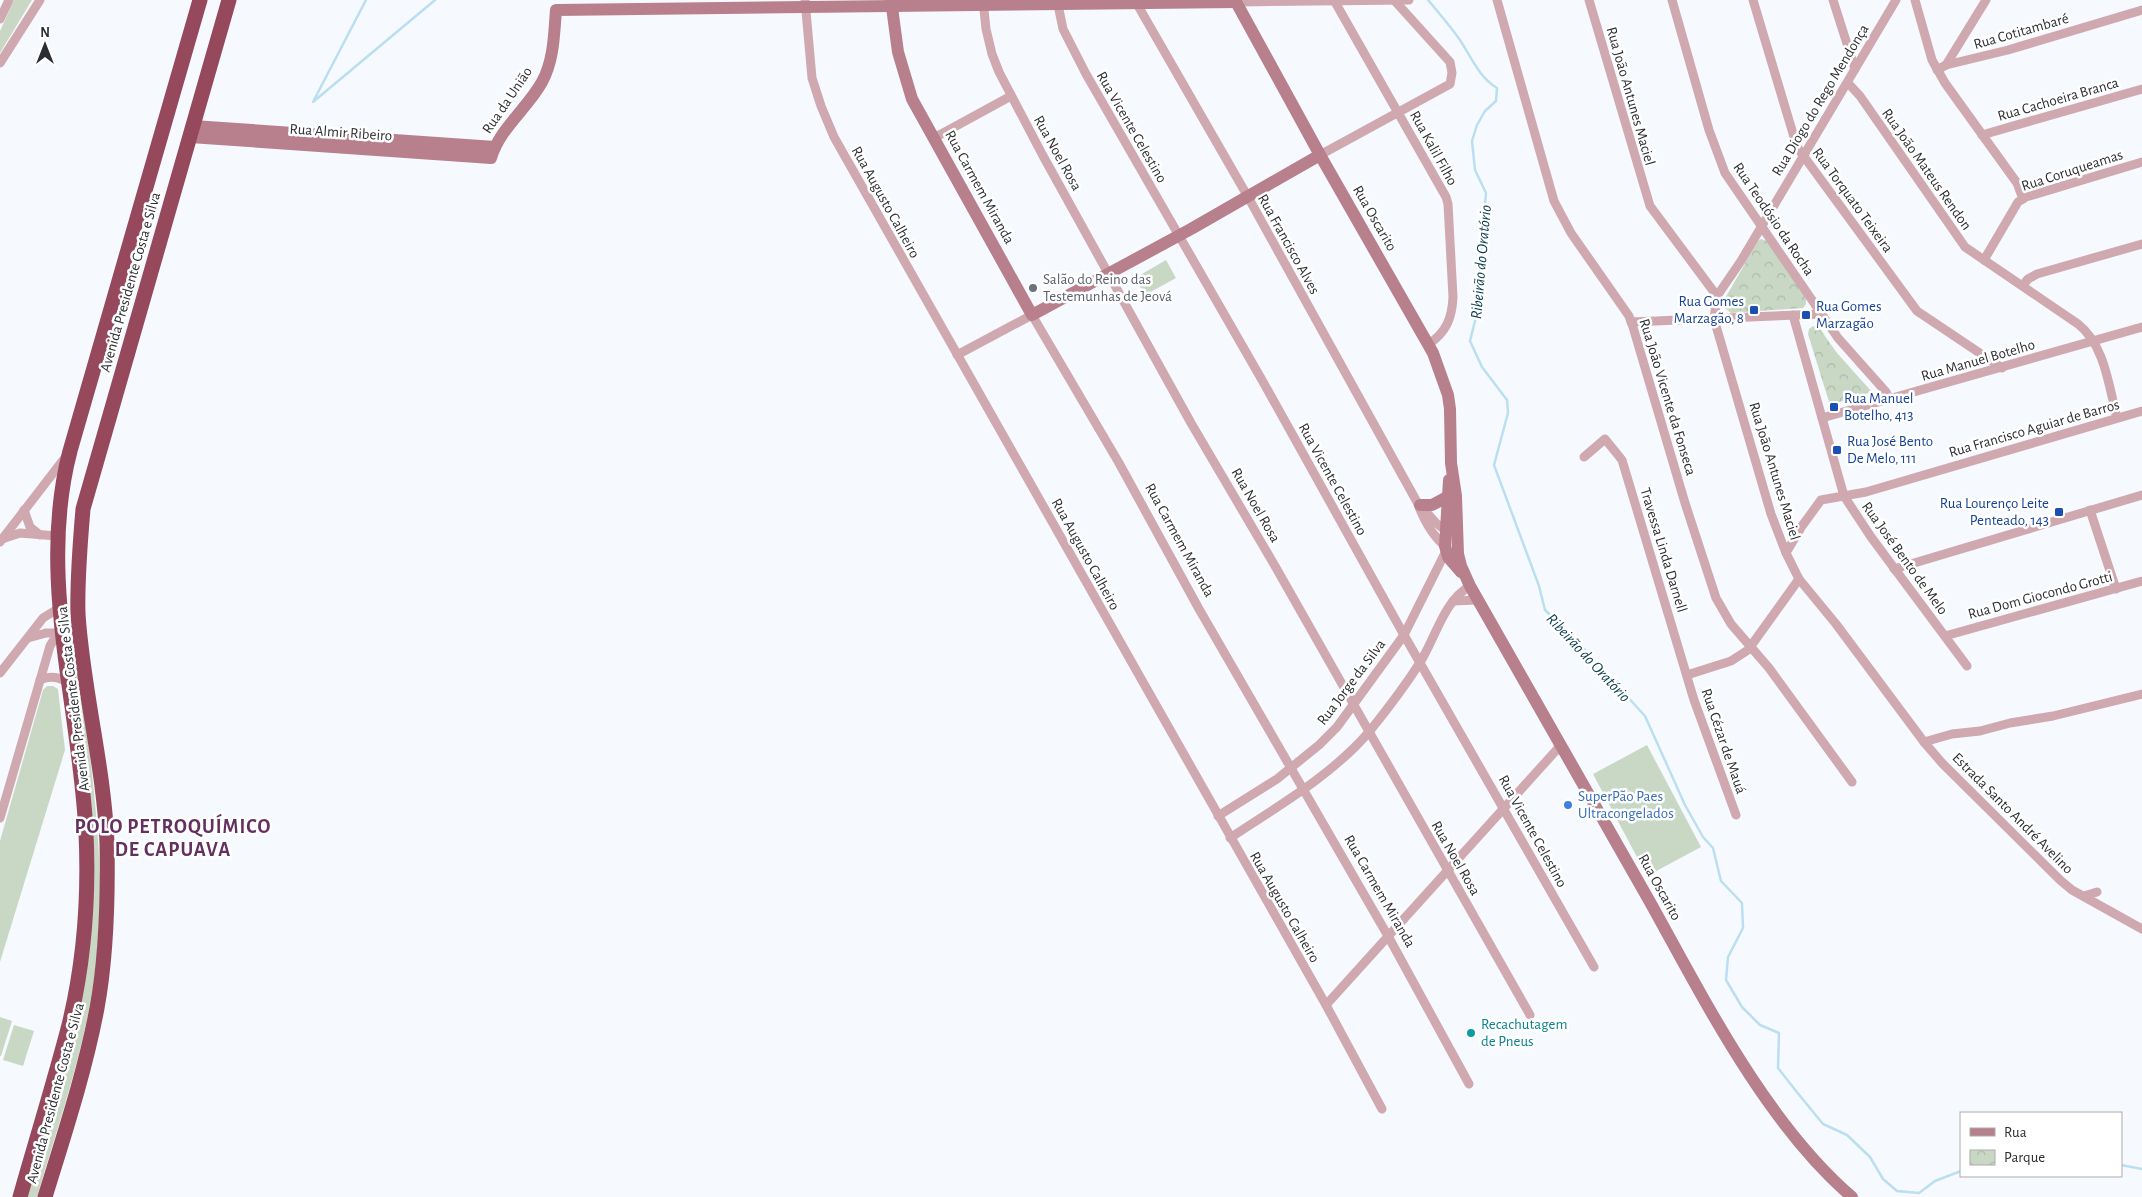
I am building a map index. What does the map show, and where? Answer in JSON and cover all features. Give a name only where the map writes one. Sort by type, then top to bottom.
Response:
[{"type":"highway","name":"Avenida Presidente Costa e Silva","points":[[20,1197],[69,1025],[84,931],[86,832],[82,783],[59,608],[57,536],[61,493],[70,451],[200,0]]},
{"type":"highway","name":"Avenida Presidente Costa e Silva","points":[[46,1197],[91,1036],[101,984],[105,940],[108,881],[105,823],[80,627],[78,568],[83,509],[229,0]]},
{"type":"highway","points":[[57,536],[67,530],[83,509]]},
{"type":"street","points":[[0,19],[9,0]]},
{"type":"street","points":[[0,63],[40,0]]},
{"type":"street","points":[[957,355],[1179,235],[1450,84],[1452,73],[1450,62],[1395,0]]},
{"type":"street","points":[[556,5],[1335,2],[1408,0]]},
{"type":"street","name":"Rua João Vicente da Fonseca","points":[[1497,0],[1554,201],[1571,233],[1631,322],[1716,598],[1731,624],[1752,646],[1852,782]]},
{"type":"street","name":"Rua João Antunes Maciel","points":[[1589,0],[1650,206],[1717,296]]},
{"type":"street","name":"Rua Teodósio da Rocha","points":[[1672,0],[1724,173],[1838,338],[1886,392],[1890,400]]},
{"type":"street","name":"Rua Torquato Teixeira","points":[[1753,0],[1797,147],[1917,311],[2002,368]]},
{"type":"street","points":[[1834,0],[1856,69]]},
{"type":"street","name":"Rua Diogo do Rego Mendonça","points":[[1714,319],[1717,296],[1741,261],[1896,0]]},
{"type":"street","points":[[1915,0],[1932,60],[1945,83],[2017,183],[2024,199]]},
{"type":"street","points":[[1946,64],[1986,0]]},
{"type":"street","name":"Rua Oscarito","points":[[1235,1],[1320,156],[1429,344],[1448,395],[1450,409],[1451,463],[1456,496],[1450,542]]},
{"type":"street","name":"Rua Vicente Celestino","points":[[1057,2],[1063,29],[1078,60],[1264,382],[1404,634],[1594,967]]},
{"type":"street","name":"Rua Francisco Alves","points":[[1137,2],[1419,503],[1450,542]]},
{"type":"street","name":"Rua Kalil Filho","points":[[1335,2],[1448,204],[1453,297],[1452,311],[1445,330],[1429,344]]},
{"type":"street","name":"Rua Carmem Miranda","points":[[891,3],[898,52],[912,100],[1032,315],[1119,463],[1290,768],[1388,936],[1469,1084]]},
{"type":"street","name":"Rua Noel Rosa","points":[[984,3],[986,29],[992,54],[1012,96],[1191,422],[1530,1015]]},
{"type":"street","name":"Rua Augusto Calheiro","points":[[805,4],[812,78],[834,138],[1326,1006],[1382,1109]]},
{"type":"street","name":"Rua da União","points":[[493,152],[543,80],[553,52],[556,5]]},
{"type":"street","name":"Rua Cotitambaré","points":[[1938,70],[1946,64],[2008,50],[2142,10]]},
{"type":"street","name":"Rua João Mateus Rendon","points":[[1848,83],[1860,96],[1961,242],[1984,260],[2078,324],[2093,341],[2108,380],[2117,418]]},
{"type":"street","name":"Rua Cachoeira Branca","points":[[1982,135],[2142,89]]},
{"type":"street","points":[[934,138],[1012,96]]},
{"type":"street","name":"Rua Almir Ribeiro","points":[[191,132],[493,152]]},
{"type":"street","name":"Rua Coruqueamas","points":[[1984,260],[2018,202],[2142,162]]},
{"type":"street","points":[[2023,285],[2032,276],[2142,244]]},
{"type":"street","points":[[1631,322],[1822,314]]},
{"type":"street","name":"Rua José Bento de Melo","points":[[1793,315],[1844,496],[1894,568],[1967,666]]},
{"type":"street","name":"Rua João Antunes Maciel","points":[[1714,319],[1771,514],[1786,553],[1799,579],[1836,624],[1886,692]]},
{"type":"street","name":"Rua Manuel Botelho","points":[[1822,418],[2142,327]]},
{"type":"street","name":"Rua Francisco Aguiar de Barros","points":[[1786,553],[1817,505],[1827,498],[1866,492],[2142,411]]},
{"type":"street","name":"Travessa Linda Darnell","points":[[1584,457],[1605,439],[1622,460],[1687,675]]},
{"type":"street","points":[[1,540],[70,451]]},
{"type":"street","name":"Rua Oscarito","points":[[1451,463],[1447,497],[1453,563],[1468,581],[1680,956],[1736,1051],[1804,1149],[1831,1179],[1852,1197]]},
{"type":"street","points":[[1894,568],[2142,495]]},
{"type":"street","points":[[1419,503],[1432,505],[1447,497]]},
{"type":"street","name":"Rua Francisco Alves","points":[[1419,503],[1422,517],[1450,542]]},
{"type":"street","points":[[24,510],[30,527],[40,535]]},
{"type":"street","points":[[2090,510],[2116,589]]},
{"type":"street","points":[[1,540],[20,533],[57,536]]},
{"type":"street","name":"Rua Jorge da Silva","points":[[1218,816],[1290,768],[1319,745],[1337,727],[1404,634],[1450,542]]},
{"type":"street","points":[[1687,675],[1731,661],[1752,646],[1799,579]]},
{"type":"street","points":[[1230,838],[1303,790],[1338,761],[1368,732],[1420,662],[1453,601],[1468,581]]},
{"type":"street","name":"Rua Dom Giocondo Grotti","points":[[1945,636],[2142,581]]},
{"type":"street","points":[[1453,601],[1478,600]]},
{"type":"street","points":[[0,673],[43,618],[59,608]]},
{"type":"street","points":[[28,638],[62,633],[80,627]]},
{"type":"street","points":[[0,818],[50,646],[55,638],[62,633]]},
{"type":"street","name":"Rua Cézar de Mauá","points":[[1687,675],[1694,700],[1736,815]]},
{"type":"street","points":[[40,680],[49,677],[59,678],[69,684]]},
{"type":"street","name":"Estrada Santo André Avelino","points":[[1886,692],[1942,763],[1998,817],[2040,862],[2060,880],[2084,896],[2142,929]]},
{"type":"street","points":[[1924,742],[1952,734],[1980,731],[2010,723],[2053,716],[2142,694]]},
{"type":"street","points":[[1326,1006],[1561,745]]},
{"type":"street","points":[[2084,896],[2097,892]]},
{"type":"green space","points":[[14,0],[32,0],[0,53],[0,31]]},
{"type":"green space","points":[[1761,239],[1767,241],[1806,298],[1806,304],[1803,308],[1731,313],[1725,308],[1724,300],[1758,241]]},
{"type":"green space","points":[[1166,260],[1176,278],[1145,295],[1135,278]]},
{"type":"green space","points":[[1813,326],[1820,329],[1837,353],[1872,392],[1836,403],[1829,402],[1808,334],[1809,329]]},
{"type":"green space","points":[[74,635],[80,663],[98,833],[100,915],[98,943],[89,1008],[74,1072],[37,1197],[27,1197],[88,951],[71,644]]},
{"type":"green space","points":[[47,686],[53,686],[58,689],[65,750],[0,962],[0,841],[43,690]]},
{"type":"green space","points":[[1647,745],[1701,847],[1647,876],[1593,774]]},
{"type":"green space","points":[[0,1017],[12,1021],[1,1056],[0,1056]]},
{"type":"green space","points":[[14,1025],[34,1031],[23,1066],[3,1060]]},
{"type":"waterway","points":[[366,0],[313,102],[435,0]]},
{"type":"waterway","name":"Ribeirão do Oratório","points":[[1428,0],[1460,40],[1480,72],[1497,88],[1496,101],[1485,111],[1477,125],[1472,141],[1475,170],[1486,193],[1476,317],[1470,341],[1482,367],[1507,400],[1508,413],[1494,465],[1539,586],[1545,610],[1576,640],[1645,716],[1685,805],[1703,837],[1713,848],[1721,881],[1742,903],[1743,928],[1728,957],[1726,980],[1742,1007],[1760,1025],[1779,1033],[1778,1068],[1823,1124],[1847,1135],[1870,1157],[1883,1179],[1897,1191],[1919,1193],[1935,1181],[1960,1171]]},
{"type":"waterway","name":"Ribeirão do Oratório","points":[[2122,1165],[2142,1169]]},
{"type":"place","name":"Salão do Reino das Testemunhas de Jeová","points":[[1033,288]]},
{"type":"place","name":"Rua Gomes Marzagão, 8","points":[[1754,310]]},
{"type":"place","name":"Rua Gomes Marzagão","points":[[1806,315]]},
{"type":"place","name":"Rua Manuel Botelho, 413","points":[[1834,407]]},
{"type":"place","name":"Rua José Bento De Melo, 111","points":[[1837,450]]},
{"type":"place","name":"Rua Lourenço Leite Penteado, 143","points":[[2059,512]]},
{"type":"place","name":"SuperPão Paes Ultracongelados","points":[[1568,805]]},
{"type":"place","name":"Recachutagem de Pneus","points":[[1471,1033]]},
{"type":"district","name":"POLO PETROQUÍMICO DE CAPUAVA","points":[[173,838]]}]
